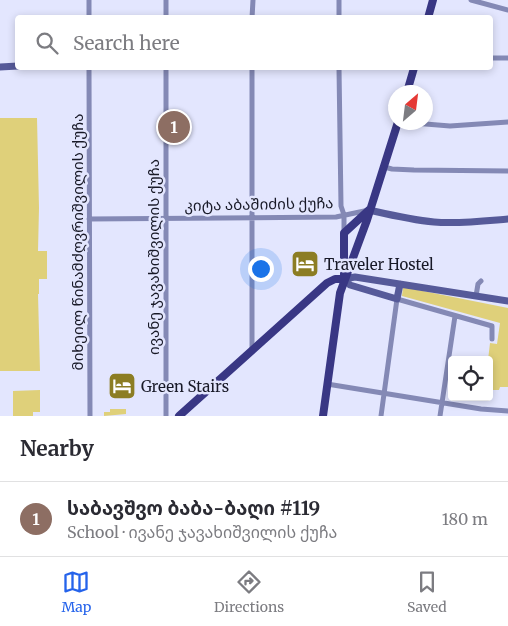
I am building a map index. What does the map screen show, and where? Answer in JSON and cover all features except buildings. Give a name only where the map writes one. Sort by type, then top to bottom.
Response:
[{"type":"main road","points":[[429,15],[432,0]]},
{"type":"main road","points":[[409,85],[413,70]]},
{"type":"main road","points":[[323,416],[340,291],[396,130]]},
{"type":"main road","points":[[346,270],[344,259],[346,233],[369,210]]},
{"type":"main road","points":[[346,233],[354,229],[358,233],[357,243]]},
{"type":"main road","points":[[346,233],[350,242],[357,243]]},
{"type":"main road","points":[[179,416],[322,287],[346,270]]},
{"type":"main road","points":[[334,279],[344,280]]},
{"type":"main road","points":[[334,279],[338,282],[340,291]]},
{"type":"street","points":[[89,0],[89,15]]},
{"type":"street","points":[[166,0],[166,15]]},
{"type":"street","points":[[252,0],[252,15]]},
{"type":"street","points":[[339,0],[339,15]]},
{"type":"street","points":[[471,0],[508,10]]},
{"type":"street","points":[[493,58],[508,58]]},
{"type":"street","points":[[0,67],[15,66]]},
{"type":"street","name":"მიხეილ წინამძღვრიშვილის ქუჩა","points":[[89,70],[90,416]]},
{"type":"street","name":"ივანე ჯავახიშვილის ქუჩა","points":[[166,70],[166,416]]},
{"type":"street","points":[[252,70],[252,351]]},
{"type":"street","points":[[339,70],[341,206],[346,233]]},
{"type":"street","points":[[433,125],[450,126],[508,122]]},
{"type":"street","points":[[384,167],[392,170],[508,171]]},
{"type":"street","points":[[369,210],[408,219],[436,222],[464,223],[508,219]]},
{"type":"street","name":"კიტა აბაშიძის ქუჩა","points":[[89,219],[336,217],[369,210]]},
{"type":"street","points":[[346,270],[355,276],[508,301]]},
{"type":"street","points":[[344,280],[355,276]]},
{"type":"street","points":[[344,280],[350,285],[492,326],[492,339]]},
{"type":"street","points":[[476,296],[478,284],[481,281]]},
{"type":"street","points":[[381,416],[400,284]]},
{"type":"street","points":[[440,416],[455,316]]},
{"type":"street","points":[[327,384],[481,410],[508,411]]},
{"type":"street","points":[[480,416],[481,410]]},
{"type":"shaded area","points":[[0,118],[37,118],[38,251],[47,251],[47,279],[39,279],[38,294],[40,371],[0,371]]},
{"type":"shaded area","points":[[403,287],[508,308],[508,387],[500,387],[499,390],[493,390],[493,356],[488,356],[490,343],[497,344],[500,323],[402,296]]},
{"type":"shaded area","points":[[40,390],[40,412],[33,412],[33,416],[13,416],[13,391]]},
{"type":"shaded area","points":[[110,409],[126,409],[126,414],[104,416],[104,412],[110,412]]},
{"type":"place","name":"საბავშვო ბაბა-ბაღი #119","points":[[174,127]]},
{"type":"place","name":"Traveler Hostel","points":[[305,264]]},
{"type":"place","name":"Green Stairs","points":[[122,386]]}]
